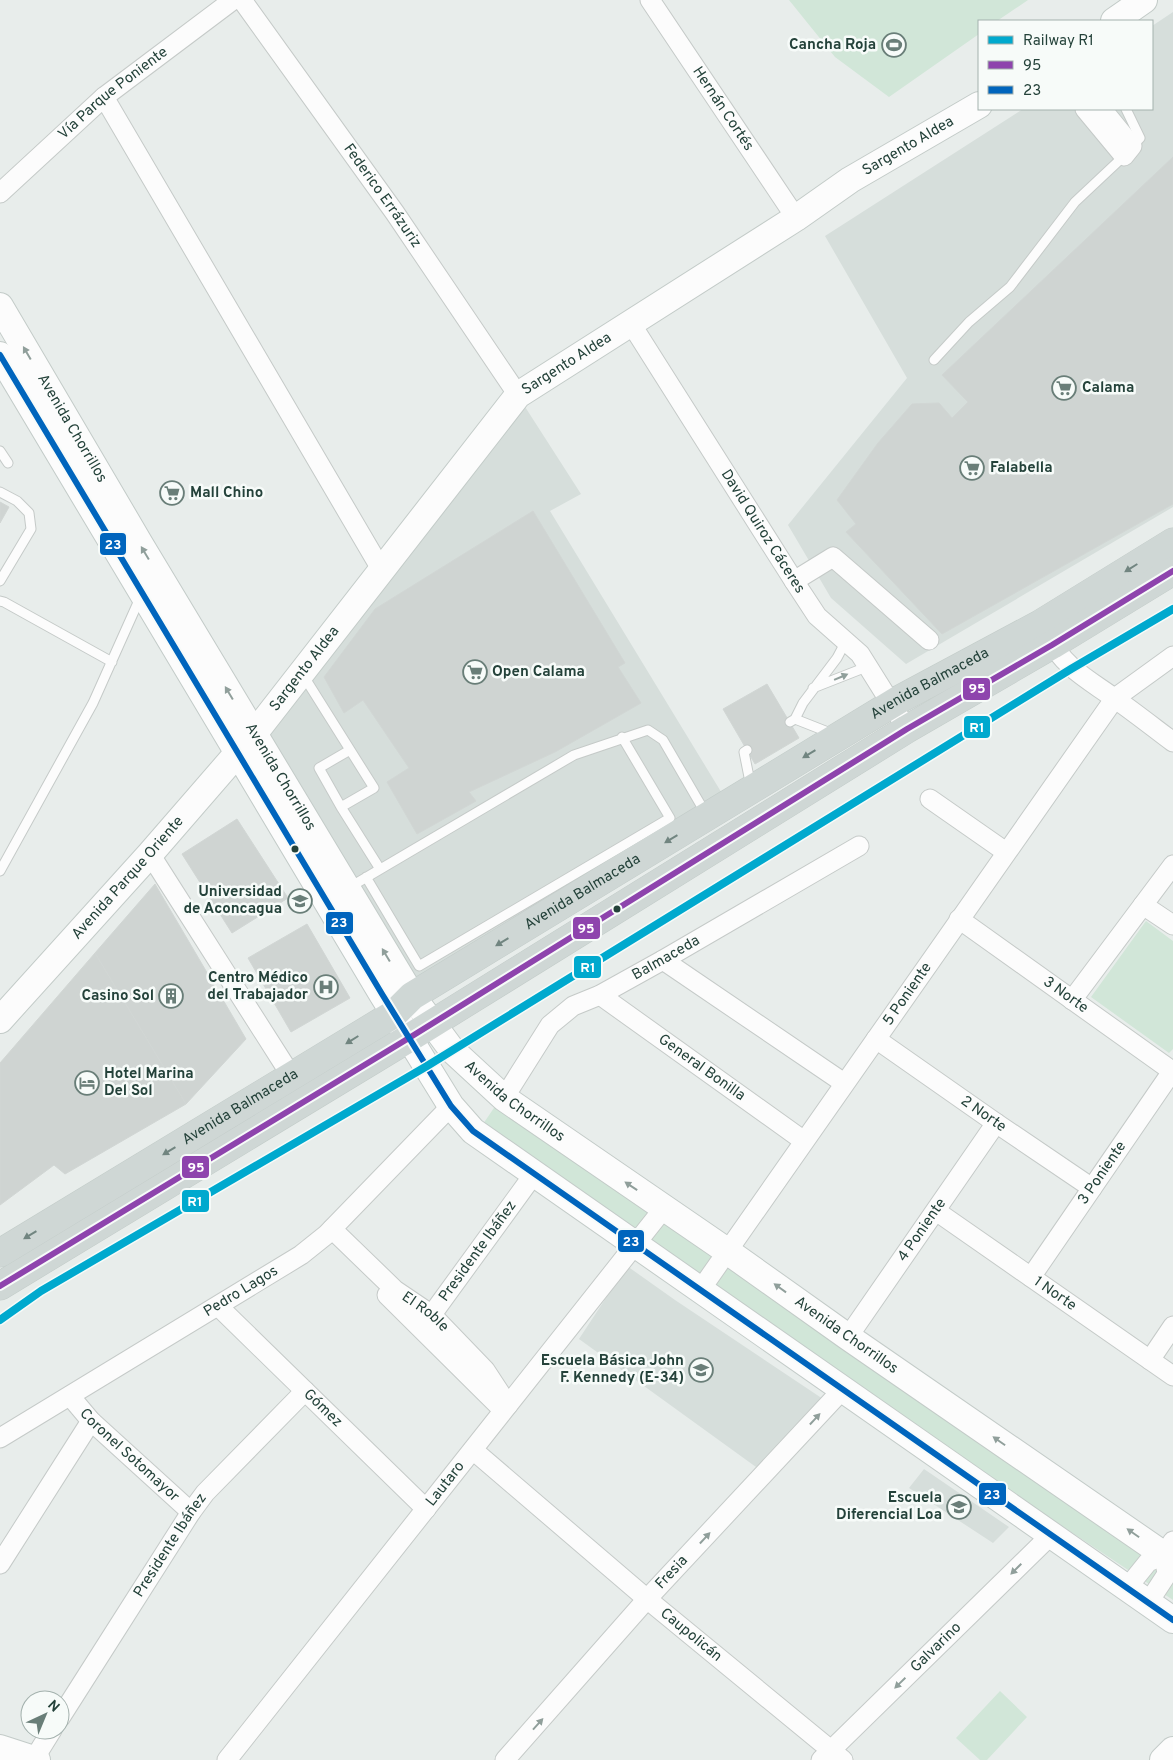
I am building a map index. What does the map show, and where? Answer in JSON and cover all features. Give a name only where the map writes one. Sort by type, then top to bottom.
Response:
[{"type":"main road","name":"Avenida Balmaceda","points":[[0,1286],[410,1038],[907,729],[1046,635],[1173,542]]},
{"type":"main road","name":"Avenida Balmaceda","points":[[0,1254],[292,1077],[403,1005],[707,816],[891,705],[1046,635],[1173,571]]},
{"type":"street","name":"Vía Parque Poniente","points":[[0,193],[104,97],[233,0]]},
{"type":"street","name":"Federico Errázuriz","points":[[242,0],[395,213],[518,395]]},
{"type":"street","name":"Hernán Cortés","points":[[650,0],[796,218]]},
{"type":"street","points":[[1115,20],[1144,0]]},
{"type":"street","points":[[104,97],[382,569]]},
{"type":"street","name":"Sargento Aldea","points":[[246,744],[518,395],[796,218],[850,180],[978,105]]},
{"type":"street","points":[[1085,110],[1128,151]]},
{"type":"street","points":[[1103,110],[1128,151]]},
{"type":"street","name":"Avenida Chorrillos","points":[[0,306],[88,479],[143,593],[246,744],[356,883],[403,1005],[432,1023],[452,1050],[504,1098],[727,1251],[848,1337],[1170,1552]]},
{"type":"street","name":"David Quiroz Cáceres","points":[[630,322],[817,616],[860,654],[907,729]]},
{"type":"street","name":"Avenida Chorrillos","points":[[0,355],[88,479],[246,744]]},
{"type":"street","points":[[794,581],[833,557],[929,640]]},
{"type":"street","points":[[1046,635],[1071,669],[1173,742]]},
{"type":"street","name":"5 Poniente","points":[[701,1289],[1114,698],[1173,656]]},
{"type":"street","points":[[246,744],[403,1005],[410,1038],[452,1106],[473,1131],[1173,1620]]},
{"type":"street","name":"Avenida Parque Oriente","points":[[0,1020],[150,854],[246,744]]},
{"type":"street","points":[[930,799],[1006,852]]},
{"type":"street","name":"Balmaceda","points":[[504,1098],[550,1026],[572,1006],[600,995],[663,960],[859,846]]},
{"type":"street","points":[[150,854],[292,1077]]},
{"type":"street","points":[[1072,1000],[1173,865]]},
{"type":"street","points":[[1143,905],[1173,926]]},
{"type":"street","name":"3 Norte","points":[[960,920],[1173,1071]]},
{"type":"street","points":[[663,960],[844,1084]]},
{"type":"street","name":"General Bonilla","points":[[600,995],[804,1141]]},
{"type":"street","name":"2 Norte","points":[[876,1039],[1092,1188]]},
{"type":"street","name":"3 Poniente","points":[[1031,1277],[1173,1071]]},
{"type":"street","name":"Pedro Lagos","points":[[0,1438],[302,1255],[329,1232],[452,1106]]},
{"type":"street","name":"4 Poniente","points":[[848,1337],[996,1123]]},
{"type":"street","name":"Presidente Ibáñez","points":[[427,1322],[534,1174]]},
{"type":"street","name":"Lautaro","points":[[227,1760],[664,1208]]},
{"type":"street","name":"1 Norte","points":[[936,1211],[1173,1376]]},
{"type":"street","name":"El Roble","points":[[329,1232],[427,1322],[485,1370],[506,1408]]},
{"type":"street","name":"Gómez","points":[[219,1307],[426,1509]]},
{"type":"street","points":[[1150,1360],[1173,1326]]},
{"type":"street","name":"Fresia","points":[[505,1760],[647,1600],[843,1389]]},
{"type":"street","name":"Presidente Ibáñez","points":[[70,1702],[205,1493],[305,1391]]},
{"type":"street","name":"Coronel Sotomayor","points":[[70,1396],[91,1421],[191,1512]]},
{"type":"street","points":[[0,1564],[91,1421]]},
{"type":"street","name":"Caupolicán","points":[[473,1450],[831,1757]]},
{"type":"street","name":"Galvarino","points":[[831,1757],[1051,1535]]},
{"type":"street","points":[[1127,1588],[1148,1562],[1170,1552]]},
{"type":"street","points":[[1148,1603],[1167,1574],[1170,1552]]},
{"type":"street","points":[[0,1748],[35,1760],[46,1740]]},
{"type":"street","points":[[1163,1760],[1173,1750]]},
{"type":"lane","points":[[934,360],[969,322],[1010,287],[1076,202],[1140,138],[1126,110]]},
{"type":"lane","points":[[0,451],[8,463],[0,458]]},
{"type":"lane","points":[[0,492],[17,501],[29,513],[31,530],[0,581]]},
{"type":"lane","points":[[0,871],[93,703],[143,593]]},
{"type":"lane","points":[[0,601],[112,662]]},
{"type":"lane","points":[[839,736],[792,721],[813,688],[837,658],[846,641]]},
{"type":"lane","points":[[813,688],[868,666]]},
{"type":"lane","points":[[302,672],[374,788],[341,806]]},
{"type":"lane","points":[[622,738],[670,818],[419,966],[356,883],[574,755],[622,738],[648,730],[663,740],[707,816]]},
{"type":"lane","points":[[350,750],[319,768],[380,869]]},
{"type":"lane","points":[[747,750],[744,752],[751,790]]},
{"type":"shaded area","points":[[1173,12],[1173,507],[906,664],[831,598],[788,525],[907,378],[825,236],[1021,110],[1153,110],[1153,25]]},
{"type":"shaded area","points":[[520,399],[581,494],[550,511],[723,795],[417,982],[266,732]]},
{"type":"shaded area","name":"Escuela Básica John F. Kennedy (E-34)","points":[[627,1266],[826,1401],[756,1467],[579,1339]]},
{"type":"shaded area","name":"Escuela Diferencial Loa","points":[[924,1469],[1009,1527],[993,1543],[909,1488]]},
{"type":"green space","name":"Cancha Roja","points":[[789,0],[1028,0],[998,20],[978,20],[978,35],[889,97],[835,57]]},
{"type":"green space","points":[[1146,921],[1173,941],[1173,1049],[1169,1053],[1091,997]]},
{"type":"green space","points":[[498,1102],[1173,1573],[1173,1600],[914,1427],[481,1127]]},
{"type":"green space","points":[[1000,1691],[1027,1717],[987,1760],[980,1760],[956,1738]]},
{"type":"building","name":"Calama","points":[[1173,157],[1173,504],[942,634],[846,532],[856,524],[837,500],[878,443],[912,404],[939,403],[952,418],[968,402],[942,375]]},
{"type":"building","points":[[0,502],[9,507],[0,523]]},
{"type":"building","name":"Open Calama","points":[[533,511],[625,663],[618,667],[641,703],[555,752],[469,792],[476,801],[417,834],[387,782],[409,768],[363,700],[344,713],[324,677],[375,609]]},
{"type":"building","points":[[767,684],[799,738],[755,764],[723,709]]},
{"type":"building","points":[[237,819],[288,898],[232,933],[182,854]]},
{"type":"building","name":"Casino Sol","points":[[155,884],[246,1039],[186,1104],[95,953]]},
{"type":"building","points":[[307,924],[350,998],[291,1032],[248,958]]},
{"type":"building","name":"Hotel Marina Del Sol","points":[[95,953],[186,1104],[65,1174],[54,1165],[0,1205],[0,1063]]},
{"type":"rail line","name":"R1","points":[[0,1320],[41,1291],[427,1066],[1071,669],[1173,609]]},
{"type":"transit line","name":"23","points":[[0,355],[382,994],[451,1106],[473,1131],[1173,1620]]},
{"type":"transit line","name":"95","points":[[0,1286],[409,1038],[907,729],[1052,645],[1173,571]]},
{"type":"place","name":"Cancha Roja","points":[[894,45]]},
{"type":"place","name":"Calama","points":[[1064,388]]},
{"type":"place","name":"Falabella","points":[[972,468]]},
{"type":"place","name":"Mall Chino","points":[[172,493]]},
{"type":"place","name":"Open Calama","points":[[475,672]]},
{"type":"place","name":"Universidad de Aconcagua","points":[[300,901]]},
{"type":"place","name":"Centro Médico del Trabajador","points":[[326,987]]},
{"type":"place","name":"Casino Sol","points":[[171,996]]},
{"type":"place","name":"Hotel Marina Del Sol","points":[[87,1083]]},
{"type":"place","name":"Escuela Básica John F. Kennedy (E-34)","points":[[701,1370]]},
{"type":"place","name":"Escuela Diferencial Loa","points":[[959,1507]]}]
